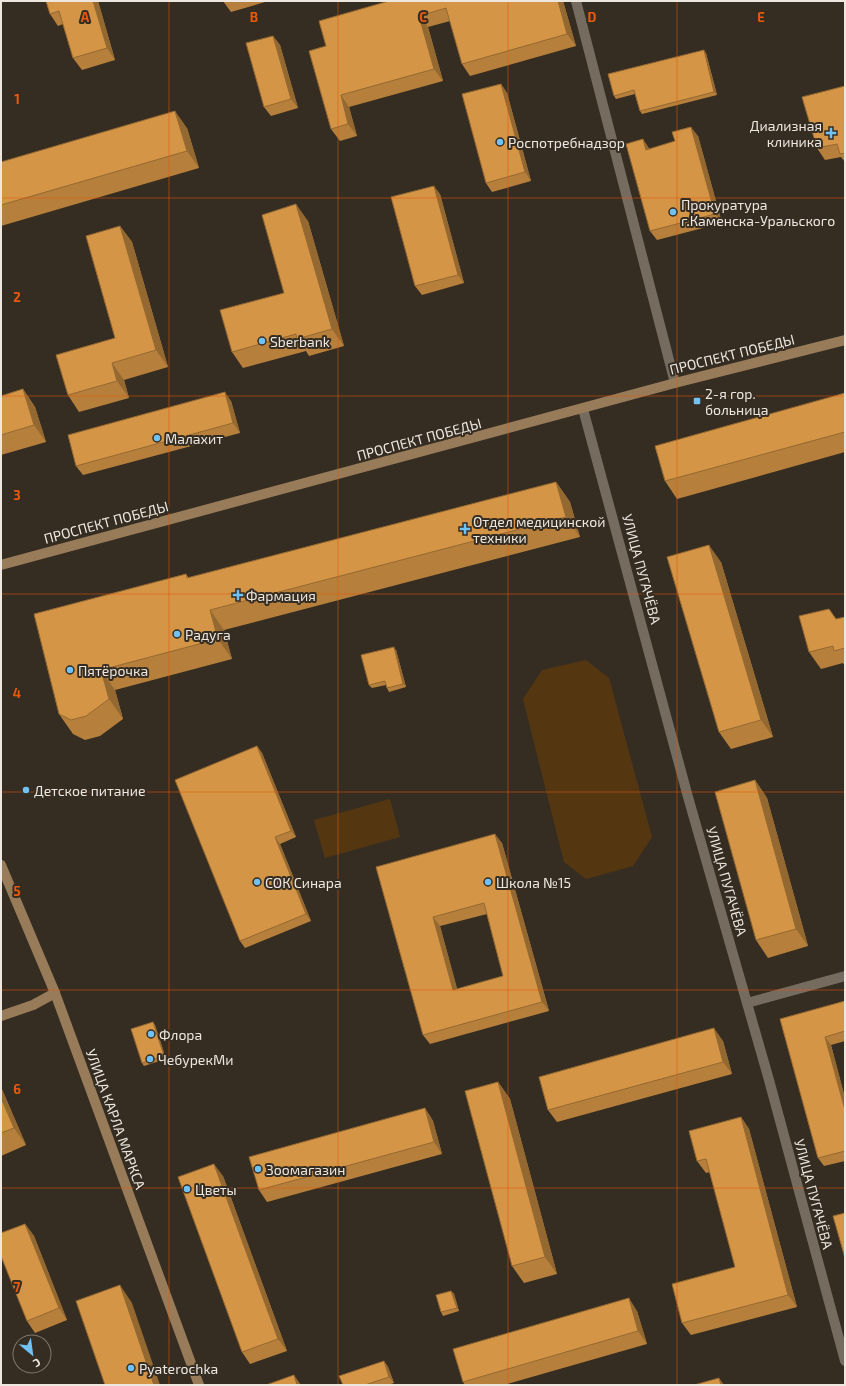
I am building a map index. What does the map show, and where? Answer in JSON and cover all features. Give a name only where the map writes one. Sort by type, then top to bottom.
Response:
[{"type":"street","points":[[576,1],[675,383]]},
{"type":"street","name":"ПРОСПЕКТ ПОБЕДЫ","points":[[1,565],[675,383],[845,340]]},
{"type":"street","name":"УЛИЦА ПУГАЧЁВА","points":[[583,409],[688,797],[747,1003],[845,1361]]},
{"type":"street","name":"УЛИЦА КАРЛА МАРКСА","points":[[1,865],[55,993],[199,1385]]},
{"type":"street","points":[[747,1003],[845,976]]},
{"type":"street","points":[[1,1016],[33,1005],[55,993]]},
{"type":"shaded area","points":[[586,660],[609,678],[652,837],[633,866],[586,879],[564,862],[523,699],[542,670]]},
{"type":"shaded area","points":[[390,799],[400,837],[325,858],[314,820]]},
{"type":"building","points":[[46,1],[93,1],[107,48],[73,58],[59,11],[50,14]]},
{"type":"building","points":[[389,1],[558,1],[567,34],[462,64],[446,8],[419,16],[434,69],[341,95],[348,124],[331,129],[309,51],[326,46],[319,21]]},
{"type":"building","points":[[273,36],[291,99],[264,107],[246,43]]},
{"type":"building","points":[[704,50],[714,92],[640,111],[634,90],[614,96],[608,74]]},
{"type":"building","name":"Роспотребнадзор","points":[[501,84],[525,172],[486,183],[462,94]]},
{"type":"building","name":"Диализная клиника","points":[[845,86],[845,153],[840,154],[837,144],[817,148],[802,97]]},
{"type":"building","points":[[175,111],[187,151],[1,205],[1,162]]},
{"type":"building","points":[[691,127],[715,214],[650,231],[626,144],[643,139],[646,150],[675,141],[672,132]]},
{"type":"building","points":[[434,186],[458,275],[415,286],[391,197]]},
{"type":"building","points":[[296,204],[332,329],[297,339],[296,334],[232,352],[220,310],[284,293],[262,215]]},
{"type":"building","points":[[120,226],[156,350],[112,363],[117,381],[68,395],[56,355],[115,338],[86,236]]},
{"type":"building","points":[[23,389],[34,425],[1,435],[1,396]]},
{"type":"building","name":"Малахит","points":[[225,392],[233,423],[76,466],[68,435]]},
{"type":"building","points":[[845,393],[845,432],[665,481],[655,446]]},
{"type":"building","points":[[556,482],[566,517],[210,610],[218,639],[101,670],[109,699],[86,716],[71,720],[59,714],[34,614],[186,574],[187,578]]},
{"type":"building","points":[[709,545],[761,720],[719,732],[667,557]]},
{"type":"building","points":[[829,609],[836,619],[845,617],[845,648],[834,651],[833,646],[809,652],[799,616]]},
{"type":"building","points":[[394,647],[403,684],[387,688],[385,681],[369,685],[361,655]]},
{"type":"building","name":"СОК Синара","points":[[257,746],[291,831],[275,837],[306,914],[240,941],[175,780]]},
{"type":"building","points":[[755,780],[796,929],[756,940],[715,792]]},
{"type":"building","points":[[495,834],[542,1002],[423,1035],[376,867]],"holes":[[[484,903],[503,976],[453,990],[433,917]]]},
{"type":"building","points":[[845,1001],[845,1031],[825,1037],[845,1110],[845,1151],[818,1158],[780,1019]]},
{"type":"building","points":[[153,1022],[164,1056],[142,1063],[131,1029]]},
{"type":"building","points":[[714,1028],[723,1062],[548,1110],[539,1077]]},
{"type":"building","points":[[498,1082],[545,1257],[512,1266],[465,1091]]},
{"type":"building","points":[[1,1098],[14,1128],[1,1133]]},
{"type":"building","points":[[425,1108],[434,1142],[259,1190],[249,1157]]},
{"type":"building","points":[[741,1117],[788,1295],[682,1323],[672,1284],[735,1267],[706,1159],[697,1161],[689,1131]]},
{"type":"building","points":[[214,1164],[278,1339],[242,1352],[178,1177]]},
{"type":"building","points":[[845,1213],[845,1258],[833,1216]]},
{"type":"building","points":[[25,1224],[59,1308],[27,1321],[1,1256],[1,1233]]},
{"type":"building","points":[[120,1285],[154,1385],[105,1385],[76,1301]]},
{"type":"building","points":[[451,1291],[457,1308],[441,1312],[436,1295]]},
{"type":"building","points":[[629,1298],[638,1331],[463,1382],[453,1349]]},
{"type":"building","points":[[384,1361],[389,1377],[365,1385],[343,1385],[339,1376]]},
{"type":"building","points":[[294,1375],[297,1385],[266,1385]]},
{"type":"building","points":[[719,1378],[721,1385],[694,1385]]},
{"type":"place","name":"Диализная клиника","points":[[831,133]]},
{"type":"place","name":"Роспотребнадзор","points":[[500,142]]},
{"type":"place","name":"Прокуратура г.Каменска-Уральского","points":[[673,212]]},
{"type":"place","name":"Sberbank","points":[[262,341]]},
{"type":"place","name":"2-я гор. больница","points":[[697,401]]},
{"type":"place","name":"Малахит","points":[[157,438]]},
{"type":"place","name":"Отдел медицинской техники","points":[[465,529]]},
{"type":"place","name":"Фармация","points":[[238,595]]},
{"type":"place","name":"Радуга","points":[[177,634]]},
{"type":"place","name":"Пятёрочка","points":[[70,670]]},
{"type":"place","name":"Детское питание","points":[[26,790]]},
{"type":"place","name":"СОК Синара","points":[[257,882]]},
{"type":"place","name":"Школа №15","points":[[488,882]]},
{"type":"place","name":"Флора","points":[[151,1034]]},
{"type":"place","name":"ЧебурекМи","points":[[150,1059]]},
{"type":"place","name":"Зоомагазин","points":[[258,1169]]},
{"type":"place","name":"Цветы","points":[[187,1189]]},
{"type":"place","name":"Pyaterochka","points":[[131,1368]]}]
